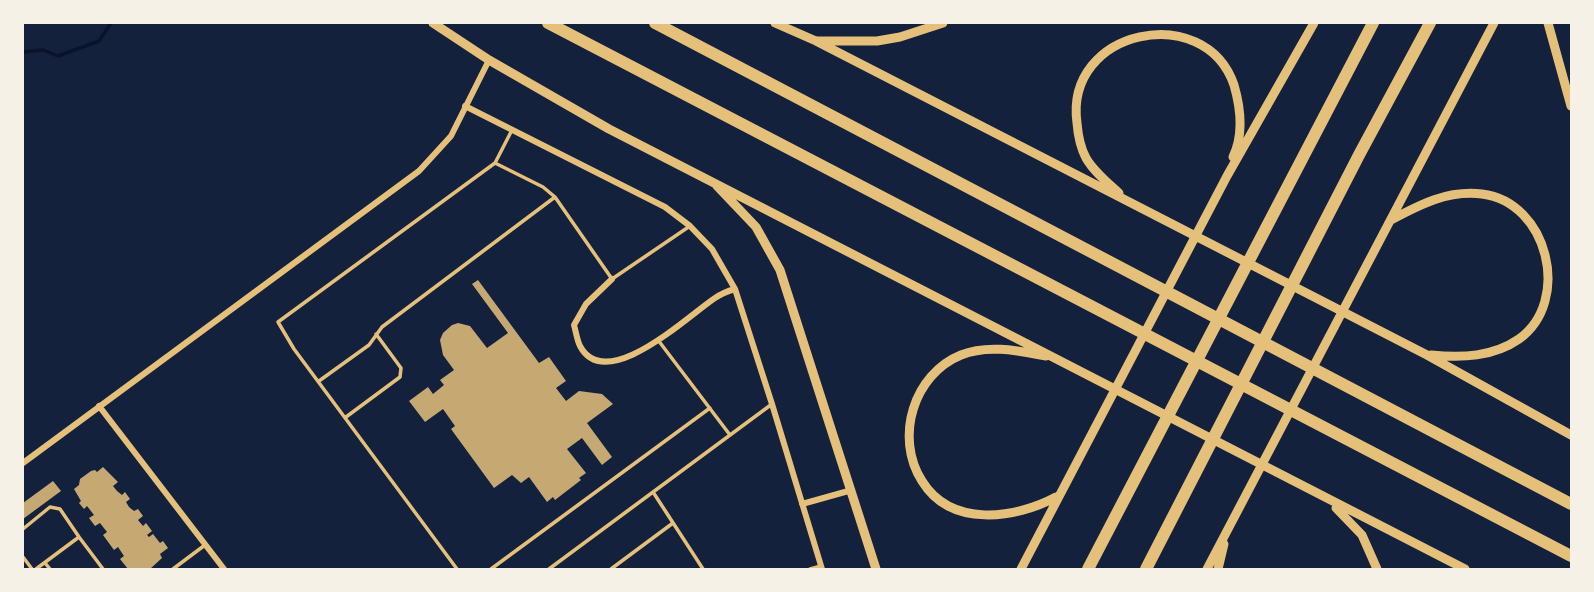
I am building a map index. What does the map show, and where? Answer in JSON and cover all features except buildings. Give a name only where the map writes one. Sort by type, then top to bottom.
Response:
[{"type":"highway","points":[[548,23],[1571,556]]},
{"type":"highway","points":[[655,23],[1571,504]]},
{"type":"highway","points":[[1087,569],[1373,23]]},
{"type":"highway","points":[[1146,569],[1430,23]]},
{"type":"main road","points":[[433,23],[489,60],[609,130],[1465,569]]},
{"type":"main road","points":[[775,23],[816,41],[1427,355],[1571,436]]},
{"type":"main road","points":[[816,41],[877,41],[900,37],[943,23]]},
{"type":"main road","points":[[1021,569],[1227,176],[1314,23]]},
{"type":"main road","points":[[1207,569],[1494,23]]},
{"type":"main road","points":[[1548,23],[1571,106]]},
{"type":"main road","points":[[1125,200],[1086,159],[1079,139],[1076,101],[1080,87],[1094,62],[1115,43],[1132,35],[1159,31],[1188,35],[1208,46],[1222,60],[1240,104],[1241,125],[1227,176]]},
{"type":"main road","points":[[710,180],[756,227],[780,270],[876,569]]},
{"type":"main road","points":[[1390,220],[1433,199],[1454,195],[1486,195],[1506,202],[1522,214],[1541,240],[1548,272],[1547,294],[1542,312],[1526,333],[1511,344],[1485,354],[1453,357],[1427,355]]},
{"type":"main road","points":[[1058,358],[1008,350],[962,354],[942,366],[926,381],[915,402],[909,426],[913,458],[921,481],[937,498],[955,508],[976,514],[1000,516],[1033,508],[1058,496]]},
{"type":"main road","points":[[1330,501],[1362,535],[1377,569]]},
{"type":"main road","points":[[1218,569],[1227,531]]},
{"type":"street","points":[[23,463],[419,171],[451,136],[489,60]]},
{"type":"street","points":[[465,106],[665,207],[690,226],[712,249],[735,289],[821,568]]},
{"type":"street","points":[[612,279],[586,304],[574,325],[580,348],[595,360],[615,362],[639,353],[718,296],[735,289]]},
{"type":"street","points":[[99,406],[224,569]]},
{"type":"street","points":[[802,504],[852,490]]},
{"type":"lane","points":[[457,569],[278,322],[495,163],[512,131]]},
{"type":"lane","points":[[495,163],[543,187],[555,197],[612,279],[690,226]]},
{"type":"lane","points":[[319,382],[369,345],[376,334],[421,296],[555,197]]},
{"type":"lane","points":[[345,418],[402,373],[376,334]]},
{"type":"lane","points":[[658,340],[730,435]]},
{"type":"lane","points":[[549,569],[772,404]]},
{"type":"lane","points":[[491,569],[710,408]]},
{"type":"lane","points":[[653,492],[703,569]]},
{"type":"lane","points":[[23,529],[51,508],[60,509],[103,569]]},
{"type":"lane","points":[[611,569],[673,523]]},
{"type":"lane","points":[[23,557],[34,569],[79,537]]},
{"type":"lane","points":[[173,569],[205,545]]},
{"type":"lane","points":[[45,563],[50,569]]},
{"type":"lane","points":[[810,569],[821,568]]},
{"type":"waterway","points":[[23,52],[43,50],[58,56],[99,41],[111,23]]}]
